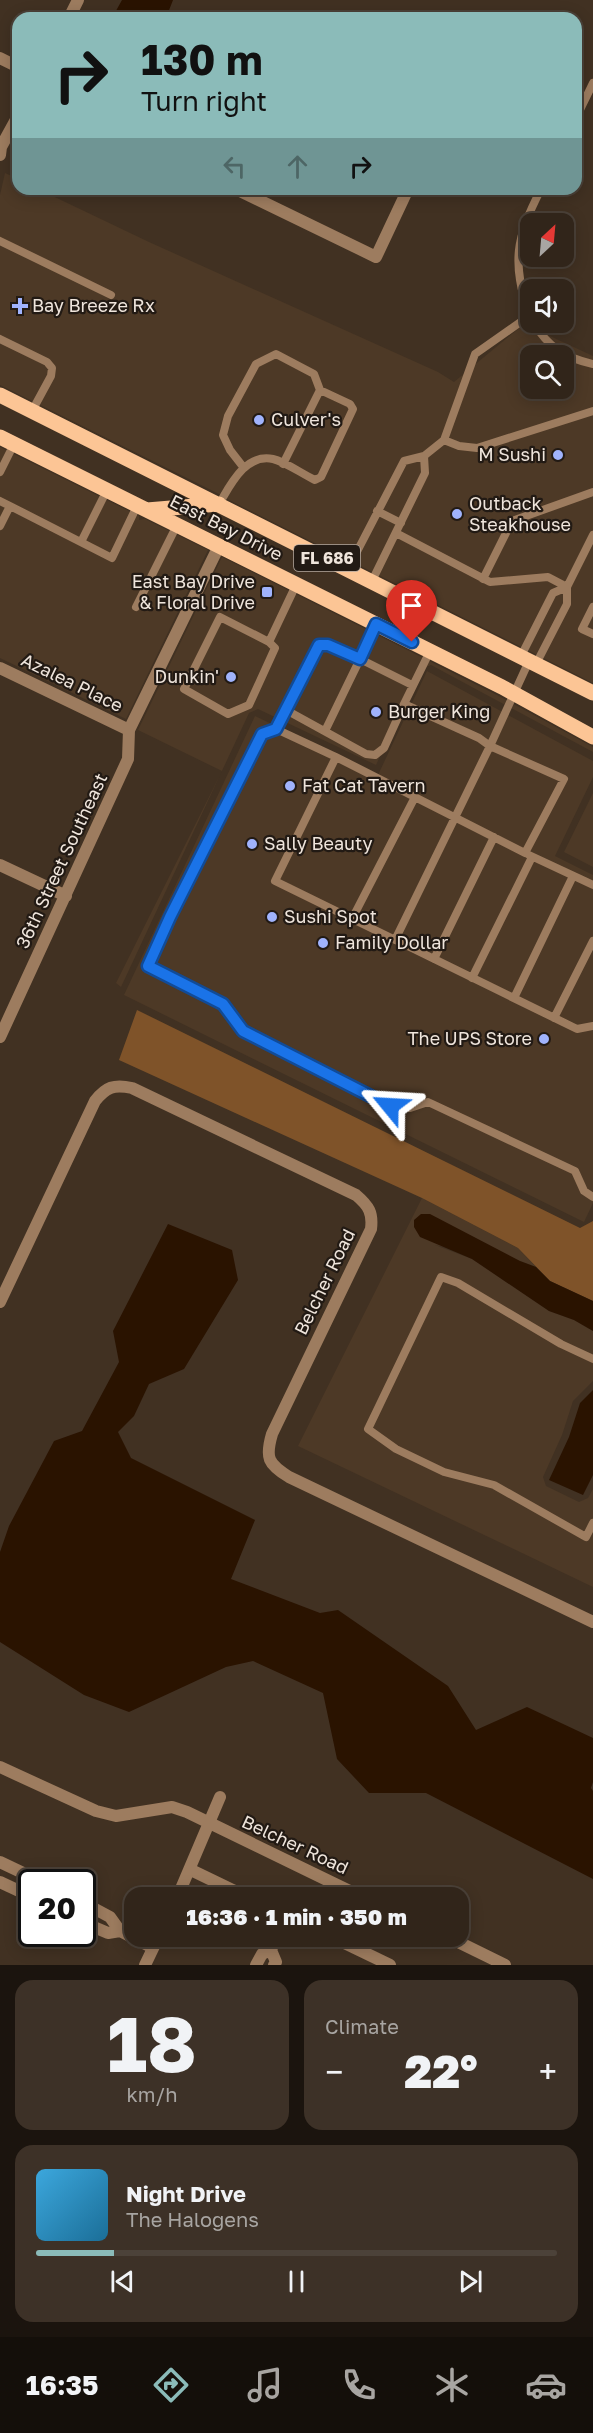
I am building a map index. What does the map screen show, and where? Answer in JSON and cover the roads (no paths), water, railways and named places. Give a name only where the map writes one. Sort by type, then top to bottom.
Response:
[{"type":"main road","name":"East Bay Drive","points":[[0,395],[593,693]]},
{"type":"main road","name":"East Bay Drive","points":[[0,437],[430,651],[593,737]]},
{"type":"main road","points":[[142,508],[219,504]]},
{"type":"street","points":[[0,155],[12,128]]},
{"type":"street","points":[[248,195],[376,257],[405,195]]},
{"type":"street","points":[[129,730],[219,546]]},
{"type":"street","name":"Azalea Place","points":[[0,668],[129,730]]},
{"type":"street","name":"36th Street Southeast","points":[[0,1037],[128,759],[129,730]]},
{"type":"street","points":[[0,865],[66,896]]},
{"type":"street","name":"Belcher Road","points":[[0,1302],[95,1101],[104,1090],[117,1085],[132,1088],[356,1195],[367,1204],[373,1216],[371,1229],[272,1434],[267,1451],[272,1466],[289,1477],[593,1622]]},
{"type":"street","name":"Belcher Road","points":[[0,1767],[96,1811],[116,1816],[172,1807],[341,1887]]},
{"type":"street","points":[[182,1887],[220,1797]]},
{"type":"street","points":[[0,1862],[18,1871]]},
{"type":"street","points":[[191,1870],[226,1887]]},
{"type":"street","points":[[0,1882],[18,1890]]},
{"type":"street","points":[[96,1910],[110,1917],[120,1931]]},
{"type":"street","points":[[96,1928],[108,1934],[124,1932]]},
{"type":"street","points":[[145,1965],[154,1947]]},
{"type":"street","points":[[256,1965],[262,1954],[272,1947]]},
{"type":"street","points":[[353,1947],[390,1965]]},
{"type":"street","points":[[468,1947],[505,1965]]},
{"type":"street","points":[[271,1950],[276,1962],[274,1965]]},
{"type":"lane","points":[[582,106],[593,83]]},
{"type":"lane","points":[[520,288],[517,249],[528,214],[538,195]]},
{"type":"lane","points":[[0,242],[111,295]]},
{"type":"lane","points":[[348,569],[404,460],[424,456],[444,441],[475,354],[520,327]]},
{"type":"lane","points":[[539,333],[567,357],[593,364]]},
{"type":"lane","points":[[0,339],[47,362],[52,368],[51,376],[32,411]]},
{"type":"lane","points":[[219,504],[237,474],[254,462],[272,459],[315,480],[321,477],[353,409],[350,404],[320,390],[314,374],[276,354],[256,364],[228,416],[223,435],[230,450],[244,468]]},
{"type":"lane","points":[[283,464],[320,390]]},
{"type":"lane","points":[[444,441],[477,448],[593,411]]},
{"type":"lane","points":[[0,472],[14,444]]},
{"type":"lane","points":[[372,581],[425,473],[424,456]]},
{"type":"lane","points":[[81,542],[106,490]]},
{"type":"lane","points":[[483,579],[512,521],[593,492]]},
{"type":"lane","points":[[0,501],[112,558],[142,508]]},
{"type":"lane","points":[[0,526],[10,506]]},
{"type":"lane","points":[[377,511],[401,523]]},
{"type":"lane","points":[[136,607],[177,525]]},
{"type":"lane","points":[[396,533],[490,582],[548,577],[567,587]]},
{"type":"lane","points":[[529,660],[567,604],[567,587],[593,535]]},
{"type":"lane","points":[[269,642],[296,585]]},
{"type":"lane","points":[[395,940],[514,694],[553,593],[567,587]]},
{"type":"lane","points":[[593,607],[582,629],[593,634]]},
{"type":"lane","points":[[220,617],[269,642],[275,648],[249,705],[228,714],[184,689],[220,617]]},
{"type":"lane","points":[[326,731],[376,624]]},
{"type":"lane","points":[[412,685],[328,645],[319,645],[276,729],[262,734],[170,917],[148,966],[223,1004],[243,1031],[390,1106],[410,1108],[428,1102],[575,1171],[584,1191],[593,1197]]},
{"type":"lane","points":[[286,710],[366,754],[375,755],[384,748],[430,651]]},
{"type":"lane","points":[[404,704],[564,779],[472,978]]},
{"type":"lane","points":[[276,729],[593,885]]},
{"type":"lane","points":[[336,758],[275,881],[577,1029],[593,1026]]},
{"type":"lane","points":[[352,919],[415,797]]},
{"type":"lane","points":[[434,959],[494,837]]},
{"type":"lane","points":[[514,998],[573,876]]},
{"type":"lane","points":[[554,1018],[593,941]]},
{"type":"lane","points":[[593,1359],[561,1344],[458,1283],[441,1277],[368,1429],[396,1449],[444,1472],[494,1485],[586,1537],[593,1523]]},
{"type":"place","name":"Bay Breeze Rx","points":[[20,306]]},
{"type":"place","name":"Culver's","points":[[259,420]]},
{"type":"place","name":"M Sushi","points":[[558,455]]},
{"type":"place","name":"Outback Steakhouse","points":[[457,514]]},
{"type":"place","name":"East Bay Drive & Floral Drive","points":[[267,592]]},
{"type":"place","name":"Dunkin'","points":[[231,677]]},
{"type":"place","name":"Burger King","points":[[376,712]]},
{"type":"place","name":"Fat Cat Tavern","points":[[290,786]]},
{"type":"place","name":"Sally Beauty","points":[[252,844]]},
{"type":"place","name":"Sushi Spot","points":[[272,917]]},
{"type":"place","name":"Family Dollar","points":[[323,943]]},
{"type":"place","name":"The UPS Store","points":[[544,1039]]}]
